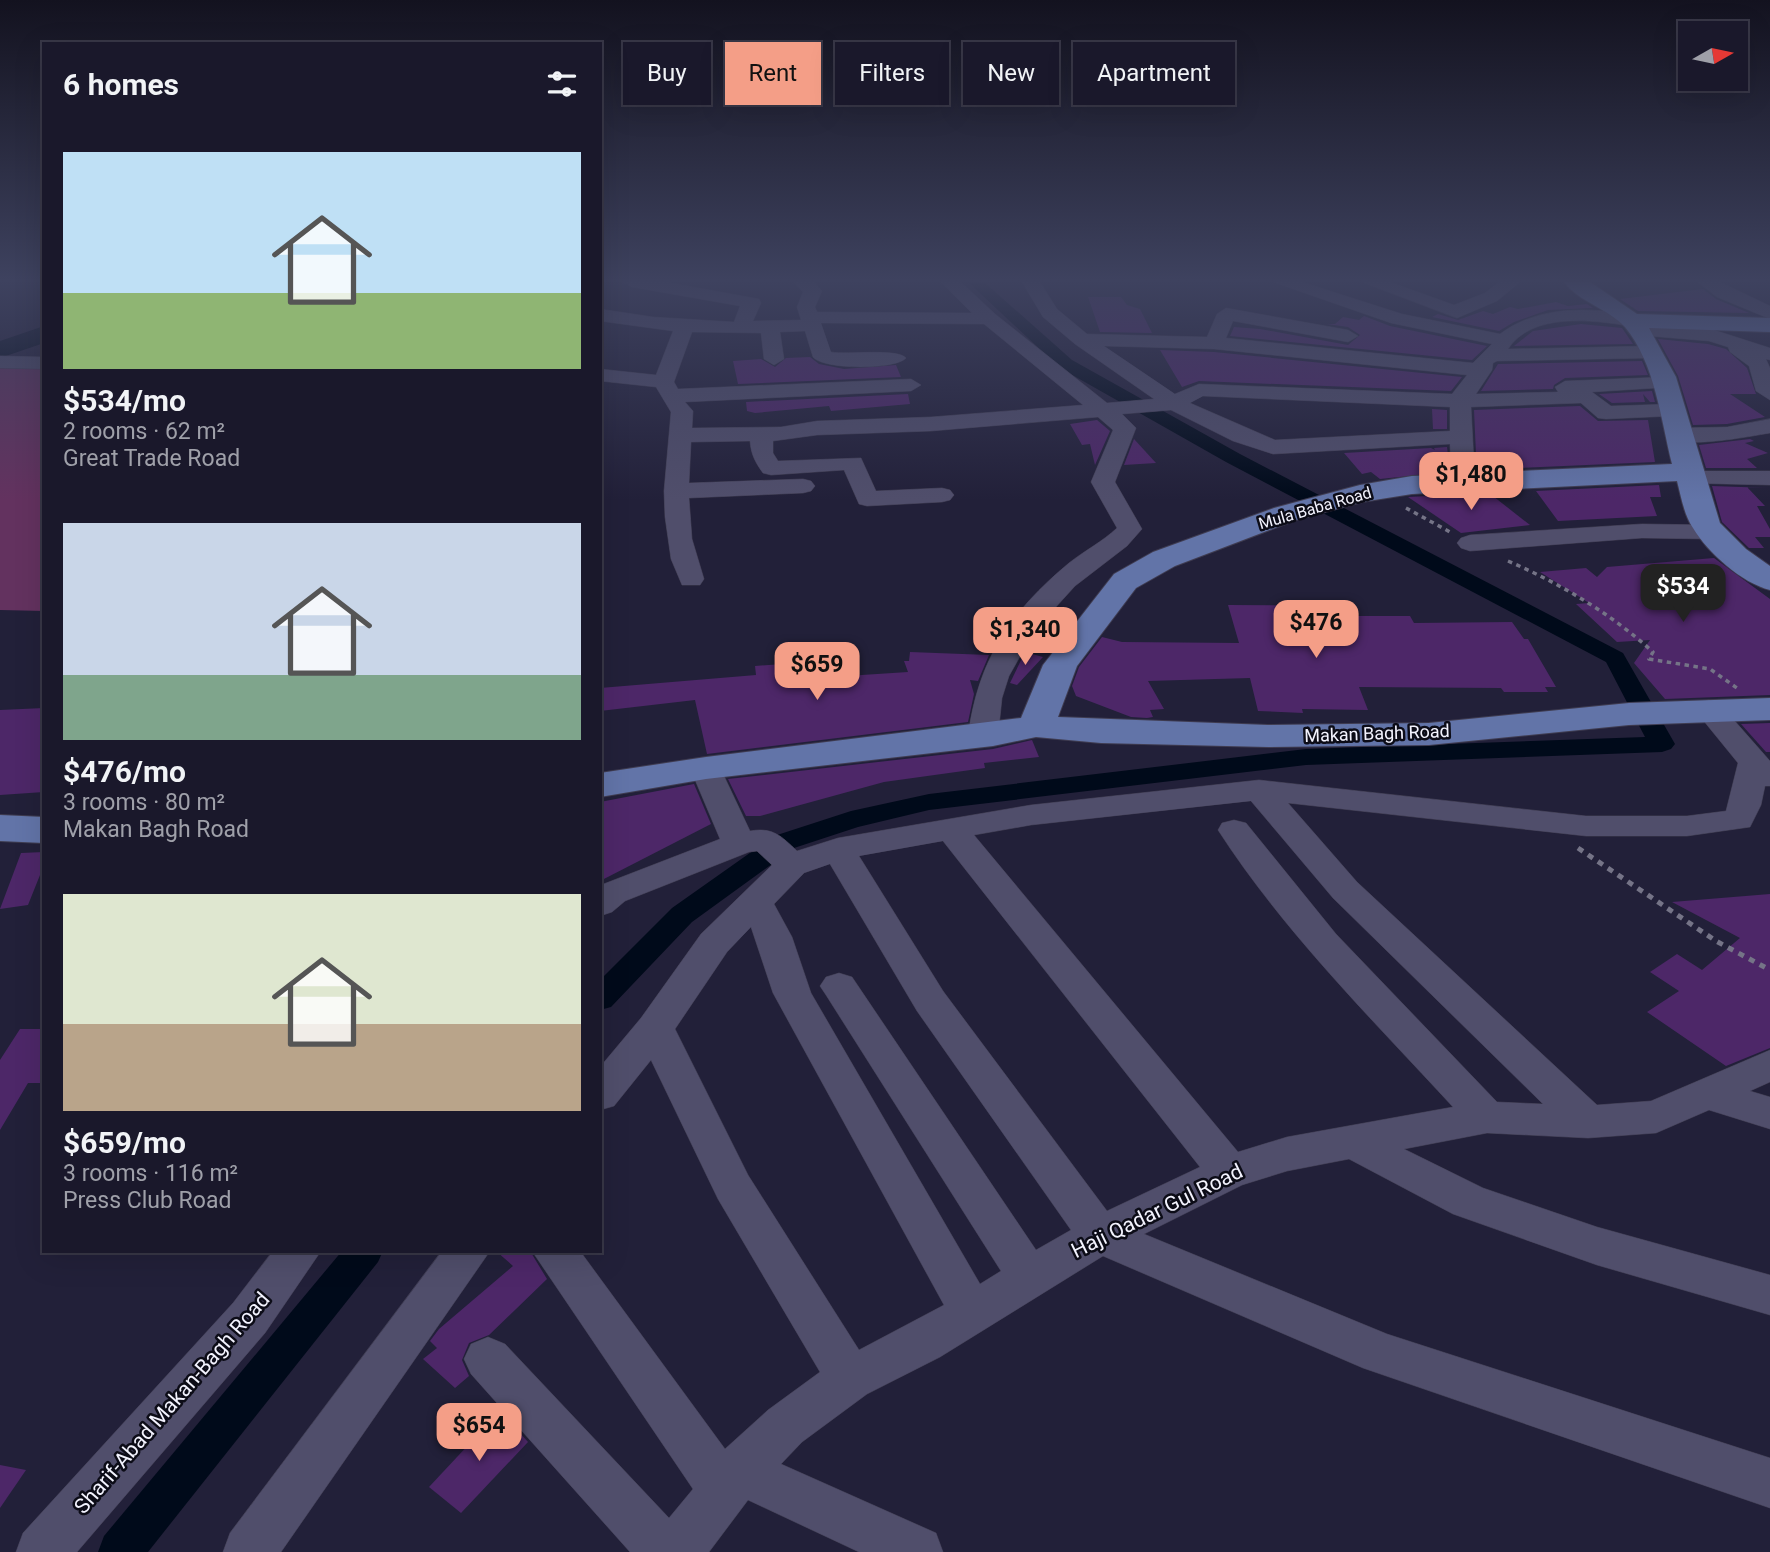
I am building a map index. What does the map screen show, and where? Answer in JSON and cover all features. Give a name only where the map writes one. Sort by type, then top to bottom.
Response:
[{"type":"main road","points":[[1649,354],[1672,409],[1689,475],[1711,532],[1735,556],[1770,580]]},
{"type":"main road","name":"Mula Baba Road","points":[[1036,726],[1060,665],[1125,582],[1164,559],[1285,514],[1367,493],[1412,485],[1463,481],[1689,475]]},
{"type":"main road","name":"Makan Bagh Road","points":[[602,787],[707,769],[984,737],[1036,726],[1101,732],[1268,736],[1429,734],[1629,714],[1761,708]]},
{"type":"main road","points":[[0,822],[42,824]]},
{"type":"main road","points":[[0,828],[42,830]]},
{"type":"street","points":[[676,354],[667,389],[682,411],[676,491],[684,563],[691,579]]},
{"type":"street","points":[[773,354],[774,359]]},
{"type":"street","points":[[822,354],[823,357],[849,361],[895,356],[931,424]]},
{"type":"street","points":[[1033,354],[1125,428]]},
{"type":"street","points":[[1103,354],[1174,403],[1241,436],[1273,447],[1461,437]]},
{"type":"street","points":[[1458,354],[1503,354]]},
{"type":"street","points":[[1481,354],[1492,356]]},
{"type":"street","points":[[1488,354],[1492,356]]},
{"type":"street","points":[[1746,354],[1759,363],[1768,388]]},
{"type":"street","points":[[1463,481],[1461,437],[1464,396],[1492,356]]},
{"type":"street","points":[[0,362],[42,363]]},
{"type":"street","points":[[602,376],[667,389],[911,386]]},
{"type":"street","points":[[680,435],[761,434],[931,424],[1101,410],[1174,403],[1199,390],[1586,397],[1606,413],[1672,409],[1727,434],[1770,426]]},
{"type":"street","points":[[871,443],[1125,428]]},
{"type":"street","points":[[984,737],[989,692],[1016,637],[1058,586],[1089,560],[1118,542],[1129,529],[1103,482],[1125,428]]},
{"type":"street","points":[[761,434],[762,453],[771,468],[853,463],[867,499],[942,495]]},
{"type":"street","points":[[1689,475],[1770,478]]},
{"type":"street","points":[[676,491],[860,483]]},
{"type":"street","points":[[1470,543],[1642,531],[1711,532]]},
{"type":"street","points":[[602,902],[613,893],[771,853],[838,849],[1031,815],[1259,790],[1544,822],[1687,826],[1738,820],[1749,803],[1749,776],[1760,764],[1692,710]]},
{"type":"street","points":[[707,769],[771,853]]},
{"type":"street","points":[[1259,790],[1345,890],[1588,1122]]},
{"type":"street","points":[[950,828],[1229,1172]]},
{"type":"street","points":[[1234,830],[1260,867],[1346,966],[1488,1117]]},
{"type":"street","points":[[838,849],[930,1001],[1100,1235],[1380,1353],[1770,1483]]},
{"type":"street","points":[[602,1093],[655,1028],[713,943],[755,901],[771,853]]},
{"type":"street","points":[[755,901],[774,937],[792,993],[971,1311]]},
{"type":"street","points":[[839,986],[1029,1277]]},
{"type":"street","points":[[655,1028],[733,1188],[850,1378]]},
{"type":"street","name":"Haji Qadar Gul Road","points":[[676,1552],[731,1480],[785,1426],[850,1378],[923,1342],[1100,1235],[1229,1172],[1287,1154],[1488,1117],[1588,1122],[1656,1117],[1770,1065]]},
{"type":"street","points":[[1707,1094],[1770,1113]]},
{"type":"street","points":[[1353,1142],[1468,1200],[1597,1247],[1770,1295]]},
{"type":"street","name":"Sharif-Abad Makan-Bagh Road","points":[[42,1552],[249,1318],[298,1253]]},
{"type":"street","points":[[249,1552],[467,1253]]},
{"type":"street","points":[[556,1253],[731,1480],[917,1552]]},
{"type":"street","points":[[488,1359],[666,1552]]},
{"type":"path","points":[[1367,493],[1536,573],[1591,604],[1648,647],[1653,652],[1649,659],[1710,669],[1735,685],[1761,708]]},
{"type":"path","points":[[1544,822],[1618,878],[1716,941],[1770,970]]},
{"type":"shaded area","points":[[0,360],[42,362],[42,611],[0,610]]},
{"type":"building","points":[[1163,354],[1238,354],[1462,377],[1451,391],[1199,381],[1182,387]]},
{"type":"building","points":[[1416,354],[1478,354],[1472,360]]},
{"type":"building","points":[[1666,354],[1732,354],[1747,368],[1756,394],[1730,394],[1765,417],[1727,424],[1693,425],[1678,376]]},
{"type":"building","points":[[810,357],[819,364],[844,369],[896,365],[901,377],[738,384],[733,361],[761,359],[775,367],[786,358]]},
{"type":"building","points":[[1642,361],[1648,375],[1565,378],[1554,385],[1553,389],[1481,391],[1498,364]]},
{"type":"building","points":[[1652,391],[1655,402],[1650,402],[1643,394],[1645,402],[1612,403],[1599,394]]},
{"type":"building","points":[[908,394],[910,404],[831,411],[829,406],[755,413],[747,411],[746,402]]},
{"type":"building","points":[[1580,406],[1598,421],[1648,420],[1655,462],[1519,468],[1507,453],[1476,454],[1474,410]]},
{"type":"building","points":[[1432,409],[1447,410],[1447,429],[1433,429]]},
{"type":"building","points":[[1097,420],[1110,431],[1095,465],[1090,444],[1082,445],[1070,424]]},
{"type":"building","points":[[1134,439],[1156,463],[1124,465]]},
{"type":"building","points":[[1750,439],[1754,441],[1745,443],[1768,453],[1747,459],[1757,468],[1706,468],[1699,445]]},
{"type":"building","points":[[1447,447],[1448,455],[1441,456],[1448,461],[1448,472],[1380,479],[1371,472],[1362,474],[1344,453],[1431,448],[1435,450],[1434,448]]},
{"type":"building","points":[[1659,485],[1661,497],[1650,497],[1657,516],[1558,521],[1536,491]]},
{"type":"building","points":[[1712,486],[1747,487],[1765,506],[1757,506],[1770,529],[1770,537],[1755,537],[1764,548],[1749,548],[1722,522]]},
{"type":"building","points":[[1489,493],[1530,525],[1461,533],[1408,497]]},
{"type":"building","points":[[1714,558],[1770,599],[1770,695],[1665,699],[1634,663],[1650,640],[1617,642],[1576,604],[1589,603],[1540,572],[1586,568],[1597,577],[1607,567]]},
{"type":"building","points":[[1228,605],[1347,606],[1351,616],[1410,616],[1414,623],[1512,622],[1524,639],[1528,639],[1556,687],[1545,687],[1548,692],[1504,692],[1501,688],[1359,687],[1368,710],[1302,709],[1303,713],[1258,711],[1250,678],[1148,681],[1164,709],[1150,710],[1153,717],[1147,718],[1131,717],[1076,696],[1072,686],[1079,667],[1102,637],[1122,642],[1239,643]]},
{"type":"building","points":[[910,652],[989,655],[978,681],[970,680],[974,694],[968,722],[707,754],[695,700],[602,711],[602,688],[756,675],[755,666],[783,664],[785,680],[908,672],[904,661],[909,661]]},
{"type":"building","points":[[1025,652],[1043,657],[1017,685],[1010,683]]},
{"type":"building","points":[[42,708],[42,792],[0,795],[0,710]]},
{"type":"building","points":[[1770,723],[1770,752],[1766,752],[1741,724]]},
{"type":"building","points":[[1032,740],[1039,757],[984,763],[985,768],[884,782],[760,816],[746,816],[728,779],[993,749]]},
{"type":"building","points":[[694,784],[711,824],[602,880],[602,802]]},
{"type":"building","points":[[42,852],[42,870],[28,905],[0,909],[21,853]]},
{"type":"building","points":[[1770,894],[1770,1048],[1726,1066],[1647,1012],[1679,991],[1650,972],[1677,954],[1702,970],[1740,938],[1672,902]]},
{"type":"building","points":[[20,1029],[42,1029],[42,1083],[28,1083],[0,1130],[0,1060]]},
{"type":"building","points":[[498,1253],[531,1253],[547,1279],[489,1335],[469,1343],[462,1360],[469,1376],[455,1388],[423,1359],[437,1348],[430,1341],[439,1329],[513,1266]]},
{"type":"building","points":[[500,1411],[528,1442],[461,1513],[429,1487]]},
{"type":"building","points":[[0,1465],[26,1470],[0,1508]]},
{"type":"waterway","points":[[602,997],[682,915],[784,842],[851,820],[929,802],[1306,757],[1662,744],[1615,658],[1233,458],[1066,364],[1055,354]]},
{"type":"waterway","points":[[120,1552],[363,1253]]}]
